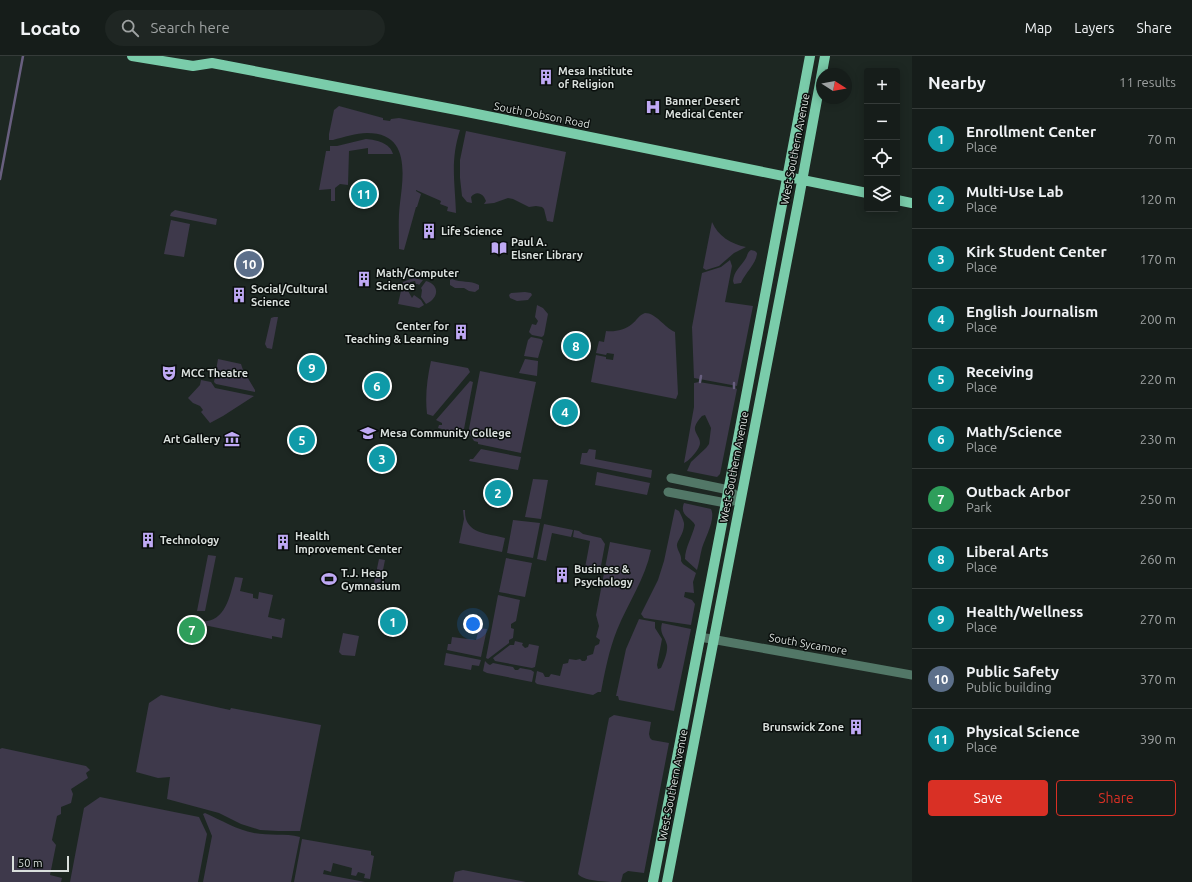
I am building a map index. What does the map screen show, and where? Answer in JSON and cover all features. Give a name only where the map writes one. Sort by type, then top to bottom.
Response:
[{"type":"main road","name":"South Dobson Road","points":[[132,56],[193,66],[212,63],[462,111],[864,193]]},
{"type":"main road","name":"South Dobson Road","points":[[203,56],[212,63]]},
{"type":"main road","name":"West Southern Avenue","points":[[653,882],[729,490],[810,56]]},
{"type":"main road","name":"West Southern Avenue","points":[[666,882],[825,56]]},
{"type":"main road","points":[[900,201],[912,203]]},
{"type":"main road","points":[[759,327],[761,353],[756,384],[757,391],[761,394]]},
{"type":"street","points":[[671,478],[729,490],[740,499]]},
{"type":"street","points":[[668,492],[726,503],[740,499]]},
{"type":"street","name":"South Sycamore","points":[[700,637],[912,675]]},
{"type":"shaded area","points":[[339,106],[383,118],[383,120],[390,121],[391,119],[399,118],[460,130],[454,162],[456,213],[447,211],[448,207],[440,204],[441,201],[416,190],[421,194],[404,250],[399,249],[399,214],[402,179],[401,156],[397,147],[390,140],[381,135],[367,133],[354,134],[329,140],[334,110]]},
{"type":"shaded area","points":[[466,131],[566,152],[553,222],[547,221],[544,209],[542,207],[529,207],[513,199],[508,198],[494,203],[484,204],[486,201],[484,197],[478,193],[471,197],[472,203],[467,202],[462,196],[460,178],[460,160]]},
{"type":"shaded area","points":[[366,139],[379,141],[389,147],[393,154],[368,154],[368,148],[349,151],[348,185],[340,184],[335,188],[335,201],[331,201],[331,189],[319,190],[326,151],[330,151],[330,146],[337,146]]},
{"type":"shaded area","points":[[175,210],[217,219],[216,225],[170,216]]},
{"type":"shaded area","points":[[171,220],[190,224],[184,257],[164,254]]},
{"type":"shaded area","points":[[712,222],[721,235],[726,239],[735,244],[746,247],[734,253],[719,266],[706,270],[703,268]]},
{"type":"shaded area","points":[[751,250],[757,253],[753,264],[741,283],[734,284],[733,281],[735,274]]},
{"type":"shaded area","points":[[730,260],[732,266],[725,302],[753,306],[737,386],[694,378],[692,327],[702,273],[721,267]]},
{"type":"shaded area","points":[[413,278],[423,280],[419,285],[416,284],[415,281],[410,282],[407,289],[412,298],[414,295],[421,300],[424,305],[419,308],[398,304],[403,282]]},
{"type":"shaded area","points":[[452,279],[476,283],[479,285],[479,289],[475,292],[464,288],[455,288],[450,285],[450,280]]},
{"type":"shaded area","points":[[426,281],[434,285],[436,292],[433,298],[426,304],[421,297],[421,288]]},
{"type":"shaded area","points":[[511,293],[531,293],[532,295],[528,300],[517,301],[510,298],[509,295]]},
{"type":"shaded area","points":[[537,305],[543,308],[548,314],[544,335],[542,337],[532,335],[529,332],[532,324],[536,325],[538,321],[535,317]]},
{"type":"shaded area","points":[[645,313],[653,315],[675,332],[678,394],[676,399],[591,382],[596,355],[613,360],[614,354],[607,353],[606,355],[596,353],[599,341],[604,342],[606,331],[616,331],[626,328]]},
{"type":"shaded area","points":[[278,317],[272,349],[267,348],[265,344],[271,318]]},
{"type":"shaded area","points":[[531,337],[541,339],[543,341],[538,358],[524,356],[528,340]]},
{"type":"shaded area","points":[[218,359],[241,364],[255,392],[216,384],[214,382]]},
{"type":"shaded area","points":[[525,359],[538,361],[537,376],[519,373]]},
{"type":"shaded area","points":[[431,361],[468,368],[470,372],[433,416],[427,414],[426,407],[428,374]]},
{"type":"shaded area","points":[[480,371],[536,382],[521,453],[478,444],[478,442],[474,441],[468,434]]},
{"type":"shaded area","points":[[201,380],[211,382],[215,388],[254,396],[210,423],[201,412],[203,410],[200,406],[193,403],[188,398],[200,385]]},
{"type":"shaded area","points":[[470,381],[473,382],[464,429],[454,432],[438,428],[439,425],[442,425],[442,423],[436,420]]},
{"type":"shaded area","points":[[699,382],[737,389],[720,474],[717,477],[687,471],[691,462],[709,444],[711,428],[705,415],[700,418],[695,427],[695,431],[700,441],[700,446],[689,460],[684,463],[694,407],[694,383]]},
{"type":"shaded area","points":[[481,449],[521,457],[518,470],[469,461],[470,459],[473,459]]},
{"type":"shaded area","points":[[589,449],[596,450],[595,459],[652,470],[651,478],[580,464],[582,453],[587,453]]},
{"type":"shaded area","points":[[597,472],[650,483],[647,495],[595,485]]},
{"type":"shaded area","points":[[533,479],[548,480],[541,519],[525,517]]},
{"type":"shaded area","points":[[684,503],[711,509],[712,513],[710,528],[702,548],[697,570],[685,559],[686,551],[695,525],[684,514]]},
{"type":"shaded area","points":[[675,509],[679,511],[684,523],[683,530],[677,544],[681,561],[696,573],[693,582],[694,593],[685,592],[684,597],[692,600],[695,604],[691,625],[644,618],[641,614],[658,580],[664,561]]},
{"type":"shaded area","points":[[463,510],[465,510],[466,518],[473,529],[485,534],[505,538],[502,552],[459,543],[464,519]]},
{"type":"shaded area","points":[[513,520],[540,523],[533,558],[507,553]]},
{"type":"shaded area","points":[[544,524],[573,530],[571,537],[552,533],[546,561],[537,559]]},
{"type":"shaded area","points":[[574,530],[583,534],[601,538],[605,544],[600,571],[585,568],[590,541],[573,537]]},
{"type":"shaded area","points":[[610,542],[651,550],[641,581],[621,620],[614,638],[601,692],[593,695],[537,684],[535,682],[537,671],[543,673],[545,677],[549,677],[551,674],[560,676],[563,664],[568,663],[569,659],[580,659],[585,661],[587,656],[593,654],[595,646],[599,644],[600,640],[596,637],[599,626],[596,615]]},
{"type":"shaded area","points":[[208,555],[216,556],[205,611],[197,611]]},
{"type":"shaded area","points":[[506,558],[532,563],[525,597],[499,592]]},
{"type":"shaded area","points":[[379,559],[385,560],[379,590],[373,588]]},
{"type":"shaded area","points":[[235,577],[243,578],[240,591],[253,594],[253,598],[258,599],[259,592],[273,595],[268,617],[281,620],[282,618],[285,619],[282,638],[272,636],[272,639],[194,623],[195,621],[213,619],[219,615],[228,602]]},
{"type":"shaded area","points":[[498,595],[520,600],[516,621],[511,624],[511,628],[514,629],[513,638],[509,640],[509,643],[488,659],[486,658]]},
{"type":"shaded area","points":[[639,619],[655,622],[655,628],[662,639],[657,665],[658,669],[661,668],[667,651],[667,645],[661,630],[662,623],[691,629],[674,711],[619,700],[618,696],[616,696],[626,649]]},
{"type":"shaded area","points":[[479,628],[487,629],[481,657],[447,650],[448,644],[451,644],[452,637],[476,640]]},
{"type":"shaded area","points":[[343,633],[359,636],[355,656],[342,655],[339,652]]},
{"type":"shaded area","points":[[515,641],[523,643],[522,645],[525,648],[528,647],[529,644],[539,646],[535,667],[532,668],[495,661],[493,658],[510,645],[514,645]]},
{"type":"shaded area","points":[[446,653],[481,660],[479,666],[472,665],[471,670],[444,665]]},
{"type":"shaded area","points":[[485,661],[490,665],[493,663],[513,667],[515,670],[520,668],[531,670],[534,672],[532,682],[487,673],[483,671]]},
{"type":"shaded area","points":[[161,695],[230,710],[231,708],[321,725],[300,831],[260,830],[241,824],[219,813],[167,799],[170,777],[158,778],[136,772],[149,703]]},
{"type":"shaded area","points":[[614,715],[651,722],[649,734],[650,738],[652,740],[669,743],[644,873],[628,871],[623,874],[621,882],[604,882],[586,879],[578,874],[609,718]]},
{"type":"shaded area","points":[[2,748],[86,766],[90,770],[86,773],[88,778],[71,789],[73,794],[71,803],[61,807],[61,814],[57,816],[52,840],[56,845],[50,875],[62,878],[61,882],[0,882],[0,749]]},
{"type":"shaded area","points":[[100,797],[199,817],[207,834],[198,882],[70,882],[84,808]]},
{"type":"shaded area","points":[[205,813],[248,832],[300,837],[291,882],[203,882],[212,836],[203,814]]},
{"type":"shaded area","points":[[302,839],[371,851],[371,855],[374,856],[370,879],[364,878],[365,874],[358,872],[356,876],[351,875],[352,868],[333,863],[331,872],[324,870],[323,874],[365,882],[294,882]]},
{"type":"shaded area","points":[[463,870],[526,882],[453,882],[455,872]]},
{"type":"waterway","points":[[0,179],[23,56]]},
{"type":"waterway","points":[[700,382],[701,376]]},
{"type":"waterway","points":[[734,383],[734,388]]},
{"type":"place","name":"Mesa Institute of Religion","points":[[546,77]]},
{"type":"place","name":"Banner Desert Medical Center","points":[[653,107]]},
{"type":"place","name":"Physical Science","points":[[364,194]]},
{"type":"place","name":"Life Science","points":[[429,231]]},
{"type":"place","name":"Paul A. Elsner Library","points":[[499,248]]},
{"type":"place","name":"Public Safety","points":[[249,264]]},
{"type":"place","name":"Math/Computer Science","points":[[364,279]]},
{"type":"place","name":"Social/Cultural Science","points":[[239,295]]},
{"type":"place","name":"Center for Teaching & Learning","points":[[461,332]]},
{"type":"place","name":"Liberal Arts","points":[[576,346]]},
{"type":"place","name":"Health/Wellness","points":[[312,368]]},
{"type":"place","name":"MCC Theatre","points":[[169,373]]},
{"type":"place","name":"Math/Science","points":[[377,386]]},
{"type":"place","name":"English Journalism","points":[[565,412]]},
{"type":"place","name":"Mesa Community College","points":[[368,433]]},
{"type":"place","name":"Art Gallery","points":[[232,439]]},
{"type":"place","name":"Receiving","points":[[302,440]]},
{"type":"place","name":"Kirk Student Center","points":[[382,459]]},
{"type":"place","name":"Multi-Use Lab","points":[[498,493]]},
{"type":"place","name":"Technology","points":[[148,540]]},
{"type":"place","name":"Health Improvement Center","points":[[283,542]]},
{"type":"place","name":"Business & Psychology","points":[[562,575]]},
{"type":"place","name":"T.J. Heap Gymnasium","points":[[329,579]]},
{"type":"place","name":"Enrollment Center","points":[[393,622]]},
{"type":"place","name":"Outback Arbor","points":[[192,630]]},
{"type":"place","name":"Brunswick Zone","points":[[856,727]]}]
